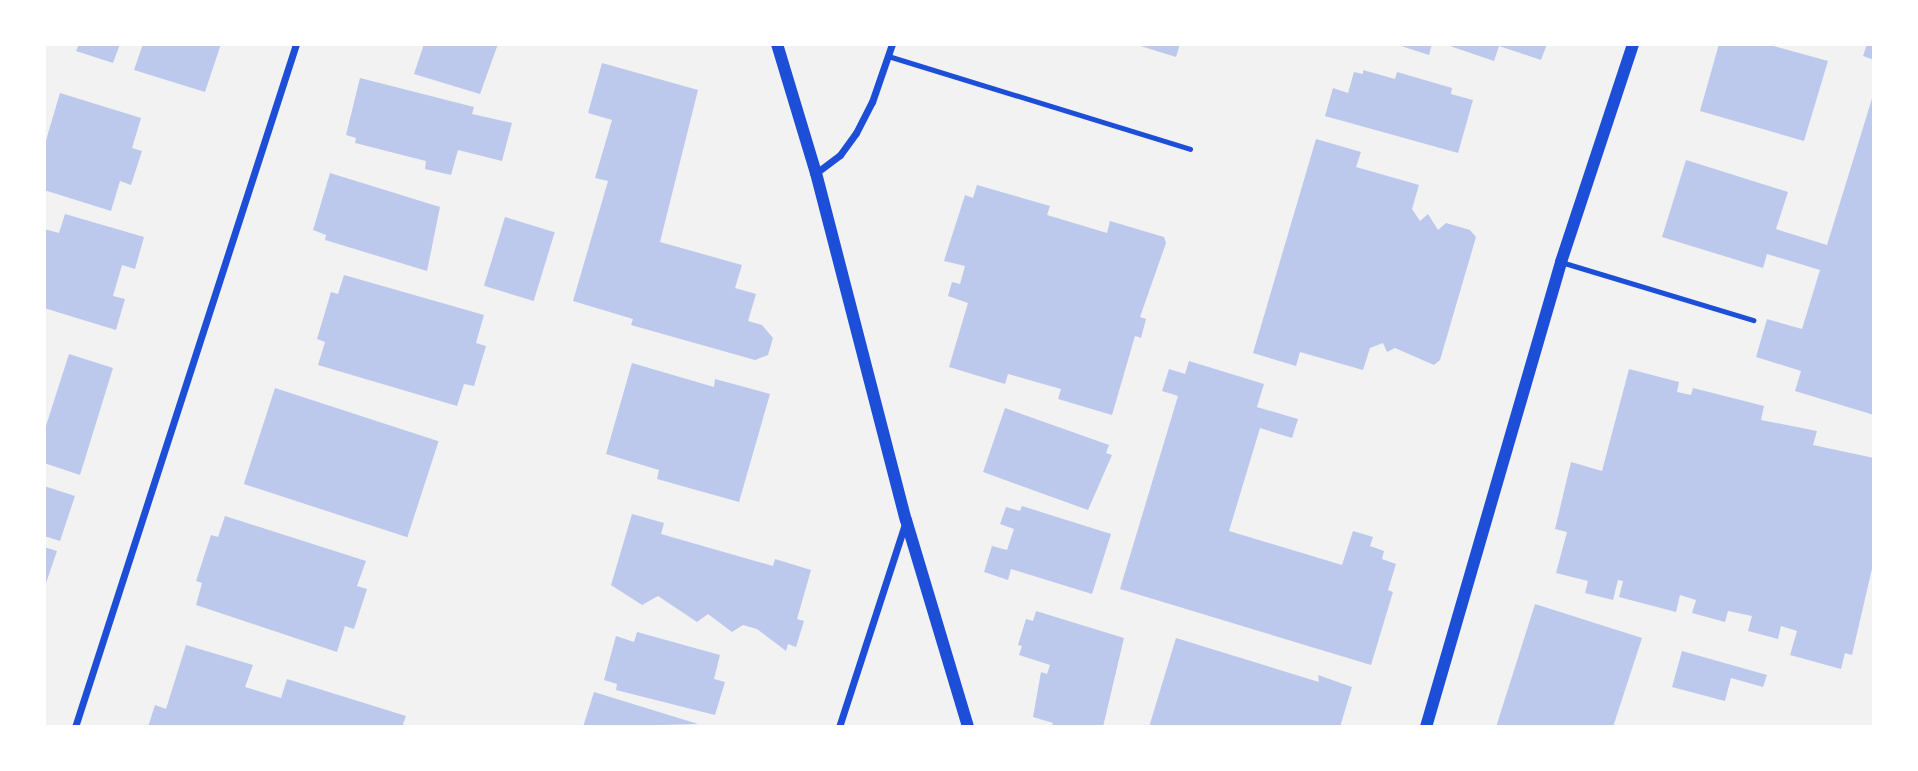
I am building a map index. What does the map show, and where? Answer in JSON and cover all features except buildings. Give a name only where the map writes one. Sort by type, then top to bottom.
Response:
[{"type":"street","points":[[75,727],[296,44]]},
{"type":"street","points":[[777,44],[816,173],[906,520],[968,727]]},
{"type":"street","points":[[816,173],[840,155],[856,133],[892,44]]},
{"type":"street","points":[[1426,727],[1562,262],[1633,44]]},
{"type":"street","points":[[839,727],[906,520]]},
{"type":"lane","points":[[888,56],[1190,149]]},
{"type":"lane","points":[[1562,262],[1753,320]]}]
